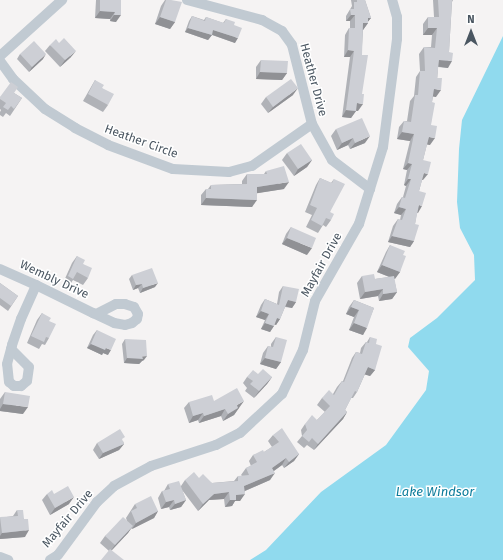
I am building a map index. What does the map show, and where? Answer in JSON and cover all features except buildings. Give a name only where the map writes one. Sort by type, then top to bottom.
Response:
[{"type":"street","points":[[0,56],[62,0]]},
{"type":"street","name":"Heather Drive","points":[[187,0],[262,20],[282,31],[292,45],[312,124],[332,160],[370,189]]},
{"type":"street","name":"Mayfair Drive","points":[[50,560],[58,555],[97,502],[114,486],[151,466],[216,445],[240,433],[282,394],[303,350],[315,301],[359,224],[383,147],[397,39],[397,17],[392,0]]},
{"type":"street","name":"Heather Circle","points":[[0,61],[13,79],[45,109],[75,128],[108,145],[173,169],[230,172],[252,166],[312,124]]},
{"type":"street","name":"Wembly Drive","points":[[0,269],[96,314]]},
{"type":"street","points":[[11,349],[36,285]]},
{"type":"street","points":[[0,557],[8,560]]},
{"type":"water","name":"Lake Windsor","points":[[503,36],[503,560],[250,560],[266,550],[321,492],[386,445],[426,390],[429,371],[408,347],[410,338],[437,318],[475,280],[474,255],[460,228],[457,202],[459,149],[462,120]]}]
